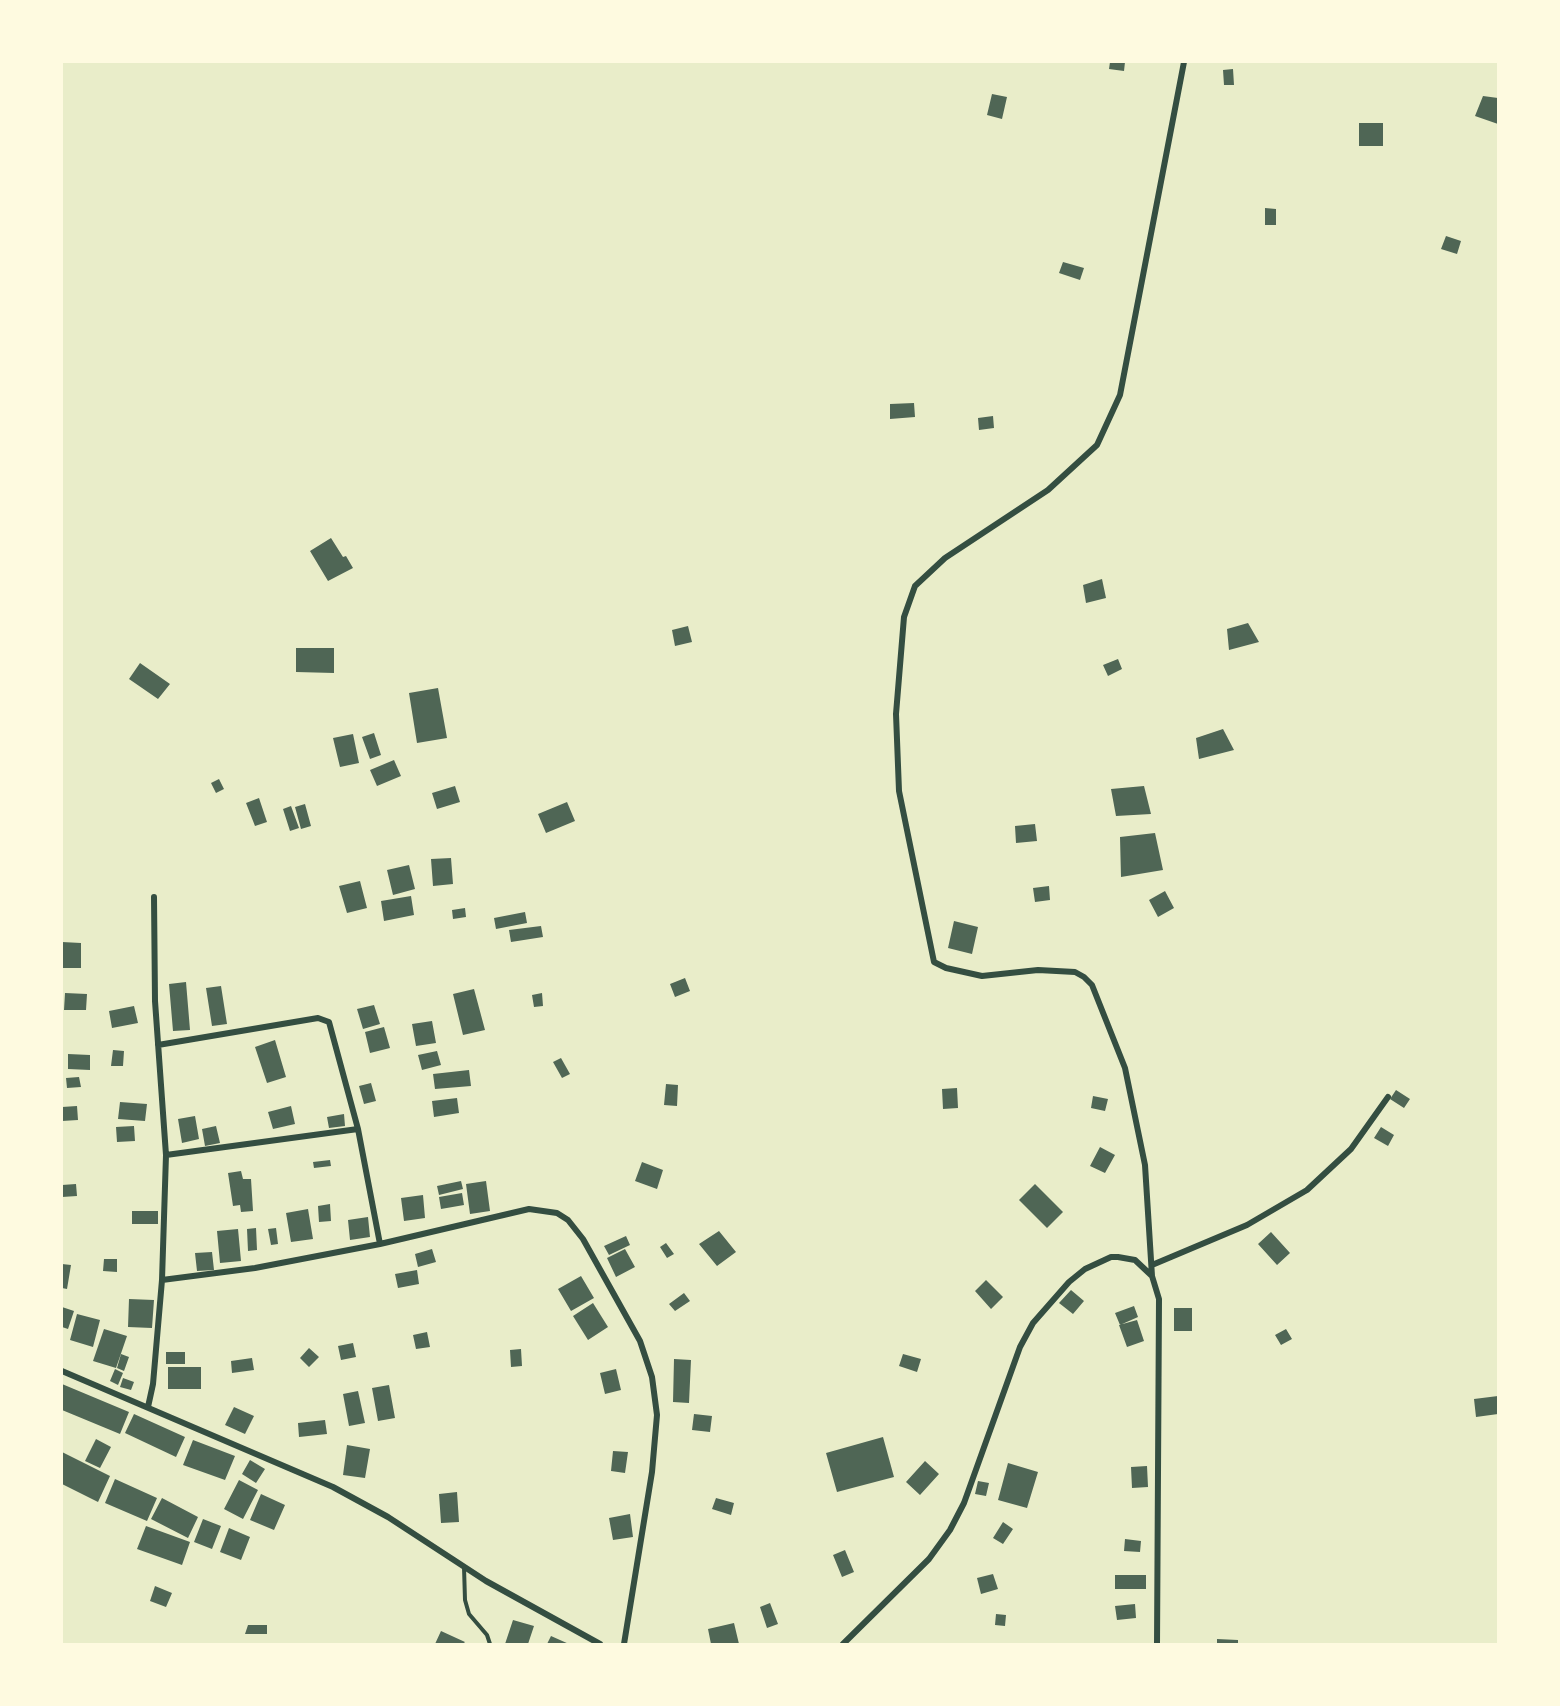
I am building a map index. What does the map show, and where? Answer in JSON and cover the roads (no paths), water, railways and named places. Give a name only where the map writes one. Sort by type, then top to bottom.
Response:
[{"type":"street","points":[[1157,1644],[1159,1299],[1152,1276],[1145,1165],[1125,1068],[1092,986],[1084,976],[1075,972],[1038,970],[982,976],[946,969],[934,962],[899,792],[896,714],[904,617],[915,586],[945,558],[1048,490],[1097,445],[1120,394],[1184,62]]},
{"type":"street","points":[[148,1407],[153,1384],[162,1280],[166,1155],[154,1001],[154,897]]},
{"type":"street","points":[[158,1045],[322,1018],[331,1024],[358,1129],[380,1244]]},
{"type":"street","points":[[1152,1265],[1246,1225],[1307,1190],[1351,1149],[1388,1097]]},
{"type":"street","points":[[166,1155],[358,1129]]},
{"type":"street","points":[[162,1280],[255,1268],[380,1244],[529,1209],[557,1213],[568,1220],[584,1239],[640,1341],[652,1377],[657,1414],[652,1472],[624,1644]]},
{"type":"street","points":[[843,1644],[929,1559],[950,1530],[964,1503],[1020,1347],[1033,1323],[1069,1282],[1085,1269],[1111,1257],[1135,1260],[1152,1276]]},
{"type":"street","points":[[62,1371],[333,1487],[388,1517],[464,1566],[600,1644]]},
{"type":"lane","points":[[464,1566],[465,1600],[469,1614],[487,1635],[490,1644]]}]
